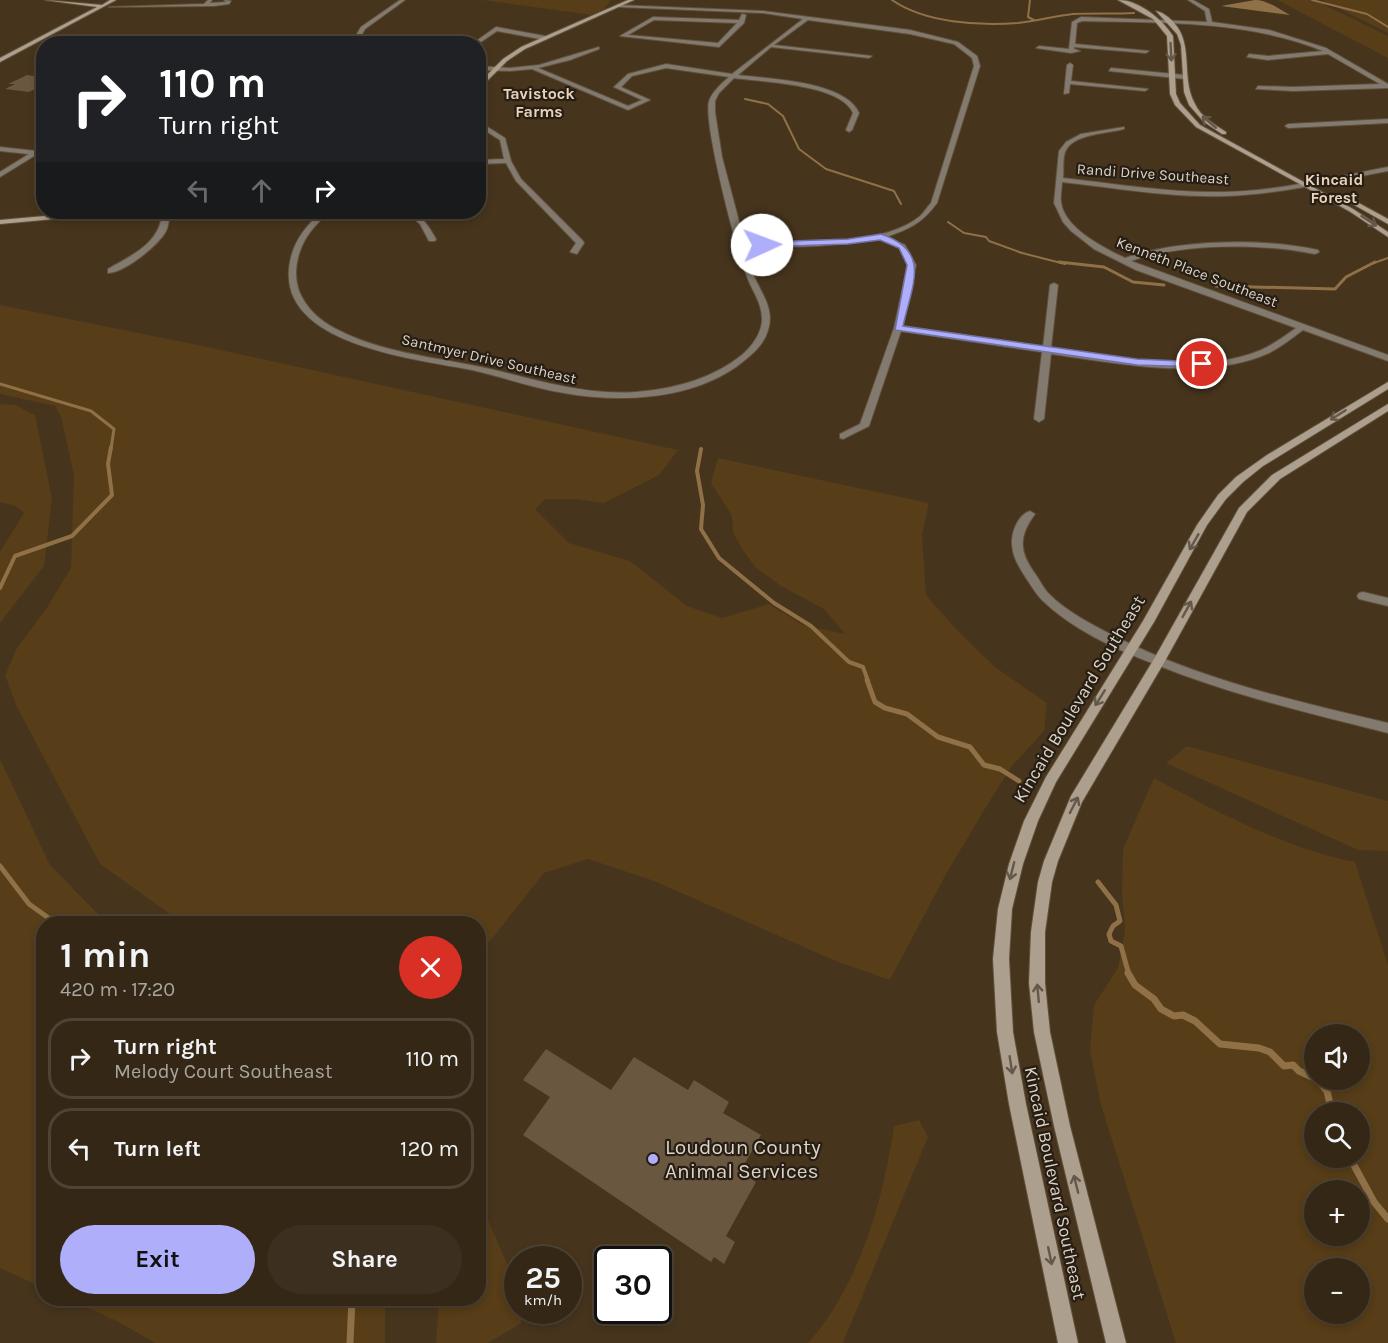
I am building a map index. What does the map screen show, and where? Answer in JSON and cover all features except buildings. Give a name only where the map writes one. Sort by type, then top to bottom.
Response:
[{"type":"street","points":[[47,0],[111,7],[225,4],[228,2],[226,0]]},
{"type":"street","points":[[45,36],[114,0]]},
{"type":"street","points":[[58,36],[124,0]]},
{"type":"street","points":[[208,4],[214,0]]},
{"type":"street","points":[[358,36],[363,28],[403,0]]},
{"type":"street","points":[[486,80],[513,54],[620,3],[632,0]]},
{"type":"street","points":[[1120,0],[1140,9],[1159,22],[1170,36],[1173,94],[1177,104],[1198,126],[1351,210],[1388,235]]},
{"type":"street","points":[[1132,0],[1172,22],[1182,36],[1185,77],[1191,103],[1212,126],[1388,222]]},
{"type":"street","points":[[1190,0],[1207,10],[1210,24]]},
{"type":"street","points":[[620,3],[680,14],[807,18]]},
{"type":"street","points":[[620,3],[763,12],[933,36],[962,46],[977,60],[932,208],[910,226],[881,237],[848,241],[743,246]]},
{"type":"street","points":[[675,19],[680,14]]},
{"type":"street","points":[[742,22],[650,19],[623,36],[719,45],[728,33],[742,22],[744,15]]},
{"type":"street","name":"Santmyer Drive Southeast","points":[[318,219],[308,227],[294,253],[295,286],[300,301],[312,316],[350,339],[377,348],[487,371],[556,389],[596,394],[644,393],[688,385],[721,372],[755,346],[762,336],[766,315],[750,274],[711,110],[716,93],[733,76],[807,18]]},
{"type":"street","points":[[1072,48],[1075,22],[1078,20],[1210,24],[1269,32],[1330,52],[1387,85]]},
{"type":"street","points":[[486,36],[496,29],[545,38]]},
{"type":"street","points":[[0,60],[36,41]]},
{"type":"street","points":[[771,46],[869,56]]},
{"type":"street","points":[[0,67],[36,48]]},
{"type":"street","points":[[486,69],[534,69],[553,66],[597,48]]},
{"type":"street","points":[[1039,48],[1072,48],[1112,54],[1113,48],[1146,51]]},
{"type":"street","points":[[1249,56],[1268,58],[1330,52]]},
{"type":"street","points":[[1110,82],[1112,62]]},
{"type":"street","points":[[1066,93],[1070,64]]},
{"type":"street","points":[[534,69],[628,108],[647,100],[617,87],[630,75],[666,66],[811,87],[838,95],[850,102],[855,110],[849,130]]},
{"type":"street","points":[[1111,70],[1185,77]]},
{"type":"street","points":[[1068,79],[1110,82],[1145,89]]},
{"type":"street","points":[[1258,88],[1293,89],[1387,85]]},
{"type":"street","points":[[1288,126],[1388,121]]},
{"type":"street","points":[[486,128],[503,139],[508,160],[518,180],[580,243],[574,252]]},
{"type":"street","name":"Kenneth Place Southeast","points":[[1122,128],[1083,135],[1068,143],[1062,151],[1057,203],[1066,220],[1084,238],[1124,261],[1388,358]]},
{"type":"street","points":[[0,149],[36,153],[0,176]]},
{"type":"street","points":[[486,161],[508,160]]},
{"type":"street","name":"Randi Drive Southeast","points":[[1059,180],[1212,194],[1264,192],[1388,169]]},
{"type":"street","points":[[0,222],[36,219]]},
{"type":"street","points":[[111,271],[145,249],[163,233],[166,219]]},
{"type":"street","points":[[418,219],[432,238]]},
{"type":"street","points":[[843,436],[864,426],[898,328],[912,265],[902,247],[881,237]]},
{"type":"street","points":[[1124,261],[1157,249],[1188,245],[1295,247],[1314,252]]},
{"type":"street","points":[[1039,419],[1054,285]]},
{"type":"street","points":[[898,328],[1160,364],[1211,364],[1236,360],[1268,350],[1302,327]]},
{"type":"street","name":"Kincaid Boulevard Southeast","points":[[1068,1343],[1017,1099],[1008,1044],[1002,990],[1002,934],[1014,862],[1036,807],[1222,498],[1264,461],[1388,385]]},
{"type":"street","name":"Kincaid Boulevard Southeast","points":[[1116,1343],[1046,1056],[1037,983],[1038,932],[1045,882],[1061,832],[1076,800],[1159,661],[1232,528],[1258,493],[1276,477],[1388,406]]},
{"type":"street","points":[[1030,514],[1019,525],[1016,544],[1024,568],[1033,582],[1060,610],[1081,624],[1131,649],[1217,684],[1388,728]]},
{"type":"street","points":[[1363,596],[1388,602]]},
{"type":"shaded area","points":[[482,0],[611,0],[604,9],[592,15]]},
{"type":"shaded area","points":[[1255,0],[1268,3],[1290,15],[1221,6]]},
{"type":"shaded area","points":[[1277,0],[1314,0],[1388,36],[1388,58]]},
{"type":"shaded area","points":[[1322,0],[1388,0],[1388,33]]},
{"type":"shaded area","points":[[0,305],[198,345],[678,450],[659,475],[604,503],[574,499],[546,499],[535,509],[569,543],[630,561],[687,606],[722,618],[769,604],[803,625],[845,634],[824,609],[781,586],[755,567],[733,533],[732,516],[711,483],[718,458],[929,503],[922,535],[926,595],[956,629],[995,667],[1047,703],[1044,731],[1012,766],[983,812],[946,874],[890,980],[838,962],[654,881],[588,859],[544,873],[486,946],[486,916],[173,916],[100,864],[16,705],[5,675],[17,648],[46,609],[71,568],[74,475],[61,417],[55,406],[0,394]]},
{"type":"shaded area","points":[[0,404],[15,405],[35,415],[52,498],[44,566],[0,623],[0,552],[24,513],[15,506],[0,502]]},
{"type":"shaded area","points":[[1187,746],[1388,801],[1388,851],[1358,850],[1166,763]]},
{"type":"shaded area","points":[[0,759],[50,865],[100,916],[36,916],[36,1285],[0,1268]]},
{"type":"shaded area","points":[[1154,778],[1252,828],[1303,848],[1355,862],[1388,965],[1388,1343],[1176,1343],[1101,1105],[1090,1051],[1094,1005],[1118,968],[1125,931],[1122,893],[1123,849]]},
{"type":"shaded area","points":[[919,1120],[928,1137],[843,1343],[808,1343],[826,1320],[855,1269],[883,1184],[894,1126]]},
{"type":"shaded area","points":[[486,1215],[504,1257],[504,1324],[519,1324],[488,1343],[436,1343],[439,1306],[486,1306]]},
{"type":"shaded area","points":[[84,1306],[385,1306],[385,1343],[155,1343],[117,1321]]},
{"type":"waterway","points":[[892,0],[920,14],[953,21],[987,24],[1018,23],[1073,14],[1134,13]]},
{"type":"waterway","points":[[1030,0],[1028,17],[1034,20]]},
{"type":"waterway","points":[[1312,0],[1367,14],[1388,27]]},
{"type":"waterway","points":[[745,99],[768,104],[783,116],[799,149],[826,169],[894,191],[901,204]]},
{"type":"waterway","points":[[948,222],[964,233],[986,237],[989,241],[1022,253],[1065,264]]},
{"type":"waterway","points":[[1371,264],[1388,258]]},
{"type":"waterway","points":[[1059,262],[1104,267],[1133,282],[1164,285]]},
{"type":"waterway","points":[[1371,264],[1375,262]]},
{"type":"waterway","points":[[1216,286],[1335,289],[1346,277],[1371,264]]},
{"type":"waterway","points":[[0,384],[91,411],[114,429],[111,449]]},
{"type":"waterway","points":[[0,588],[15,556],[72,536],[112,495],[108,464],[111,447]]},
{"type":"waterway","points":[[701,449],[697,471],[703,505],[701,529],[719,558],[774,603],[811,626],[849,662],[863,667],[868,681]]},
{"type":"waterway","points":[[867,680],[875,702],[885,708],[907,714],[938,737],[970,747],[984,765],[1000,769],[1019,781]]},
{"type":"waterway","points":[[0,866],[29,904],[46,916]]},
{"type":"waterway","points":[[1098,882],[1116,905],[1120,921],[1113,926],[1109,934],[1111,941],[1121,946],[1129,974]]},
{"type":"waterway","points":[[1129,974],[1135,985],[1154,999],[1161,1009],[1174,1016],[1183,1015],[1195,1021],[1220,1044],[1259,1048],[1270,1052],[1284,1066],[1293,1065],[1304,1073]]},
{"type":"waterway","points":[[1326,1090],[1330,1102]]},
{"type":"waterway","points":[[1355,1168],[1374,1202],[1388,1219]]},
{"type":"waterway","points":[[350,1343],[352,1306]]},
{"type":"place","name":"Loudoun County Animal Services","points":[[653,1159]]},
{"type":"district","name":"Tavistock Farms","points":[[539,102]]},
{"type":"district","name":"Kincaid Forest","points":[[1334,188]]},
{"type":"route","points":[[762,245],[881,237],[902,247],[912,265],[898,328],[1137,362],[1202,364]]}]
